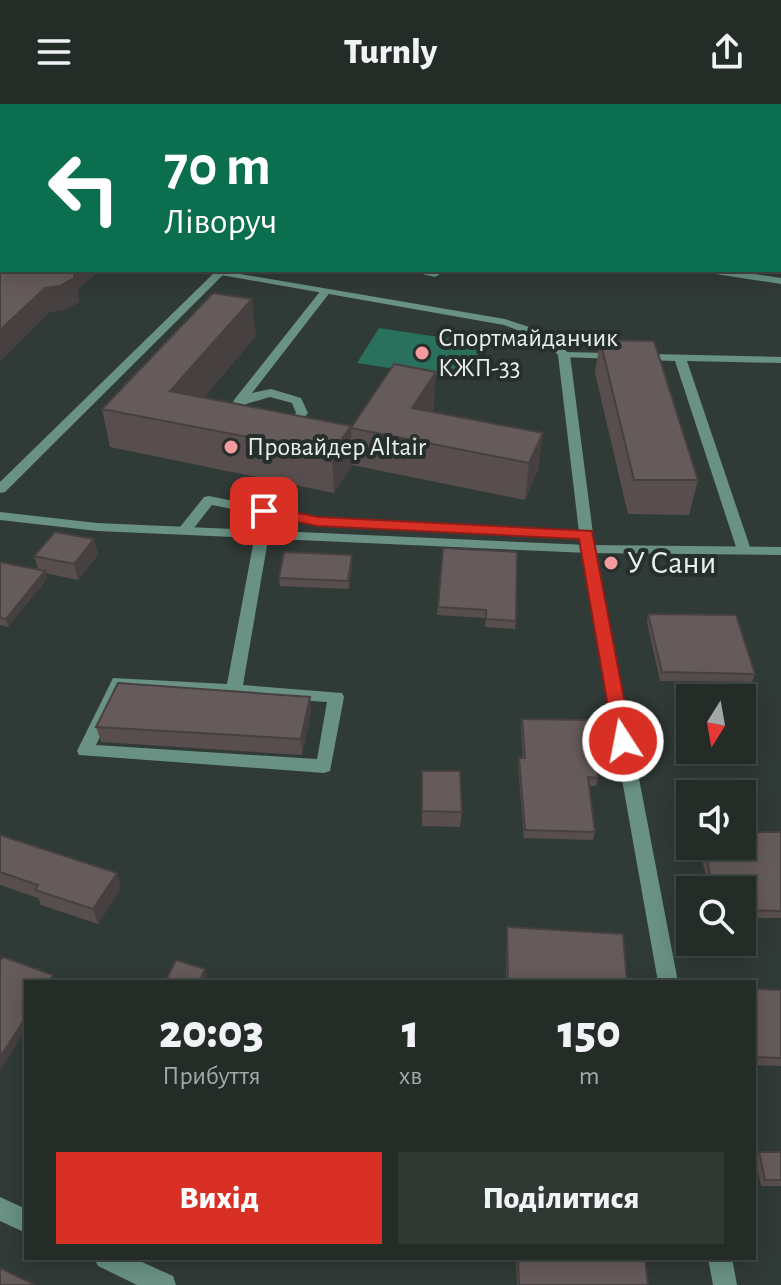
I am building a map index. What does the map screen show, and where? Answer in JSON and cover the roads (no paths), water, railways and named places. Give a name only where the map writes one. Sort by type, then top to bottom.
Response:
[{"type":"street","points":[[0,489],[221,272]]},
{"type":"street","points":[[227,272],[505,322],[557,342],[564,355],[587,542],[668,980]]},
{"type":"street","points":[[423,272],[435,274]]},
{"type":"street","points":[[722,272],[781,281]]},
{"type":"street","points":[[237,404],[255,395],[271,393],[297,401],[302,413],[296,422],[284,428],[251,430],[238,425],[232,417],[237,404],[326,291]]},
{"type":"street","points":[[564,355],[781,360]]},
{"type":"street","points":[[680,358],[744,550]]},
{"type":"street","points":[[185,530],[209,500],[318,522],[587,542],[781,551]]},
{"type":"street","points":[[0,516],[97,527],[587,542]]},
{"type":"street","points":[[234,689],[262,534]]},
{"type":"street","points":[[119,682],[234,689],[336,697],[324,766],[85,751],[119,682]]},
{"type":"street","points":[[0,1209],[24,1220]]},
{"type":"street","points":[[110,1260],[164,1285]]},
{"type":"street","points":[[720,1260],[725,1285]]},
{"type":"place","name":"Спортмайданчик КЖП-33","points":[[422,353]]},
{"type":"place","name":"Провайдер Altair","points":[[231,447]]},
{"type":"place","name":"У Сани","points":[[611,563]]}]
